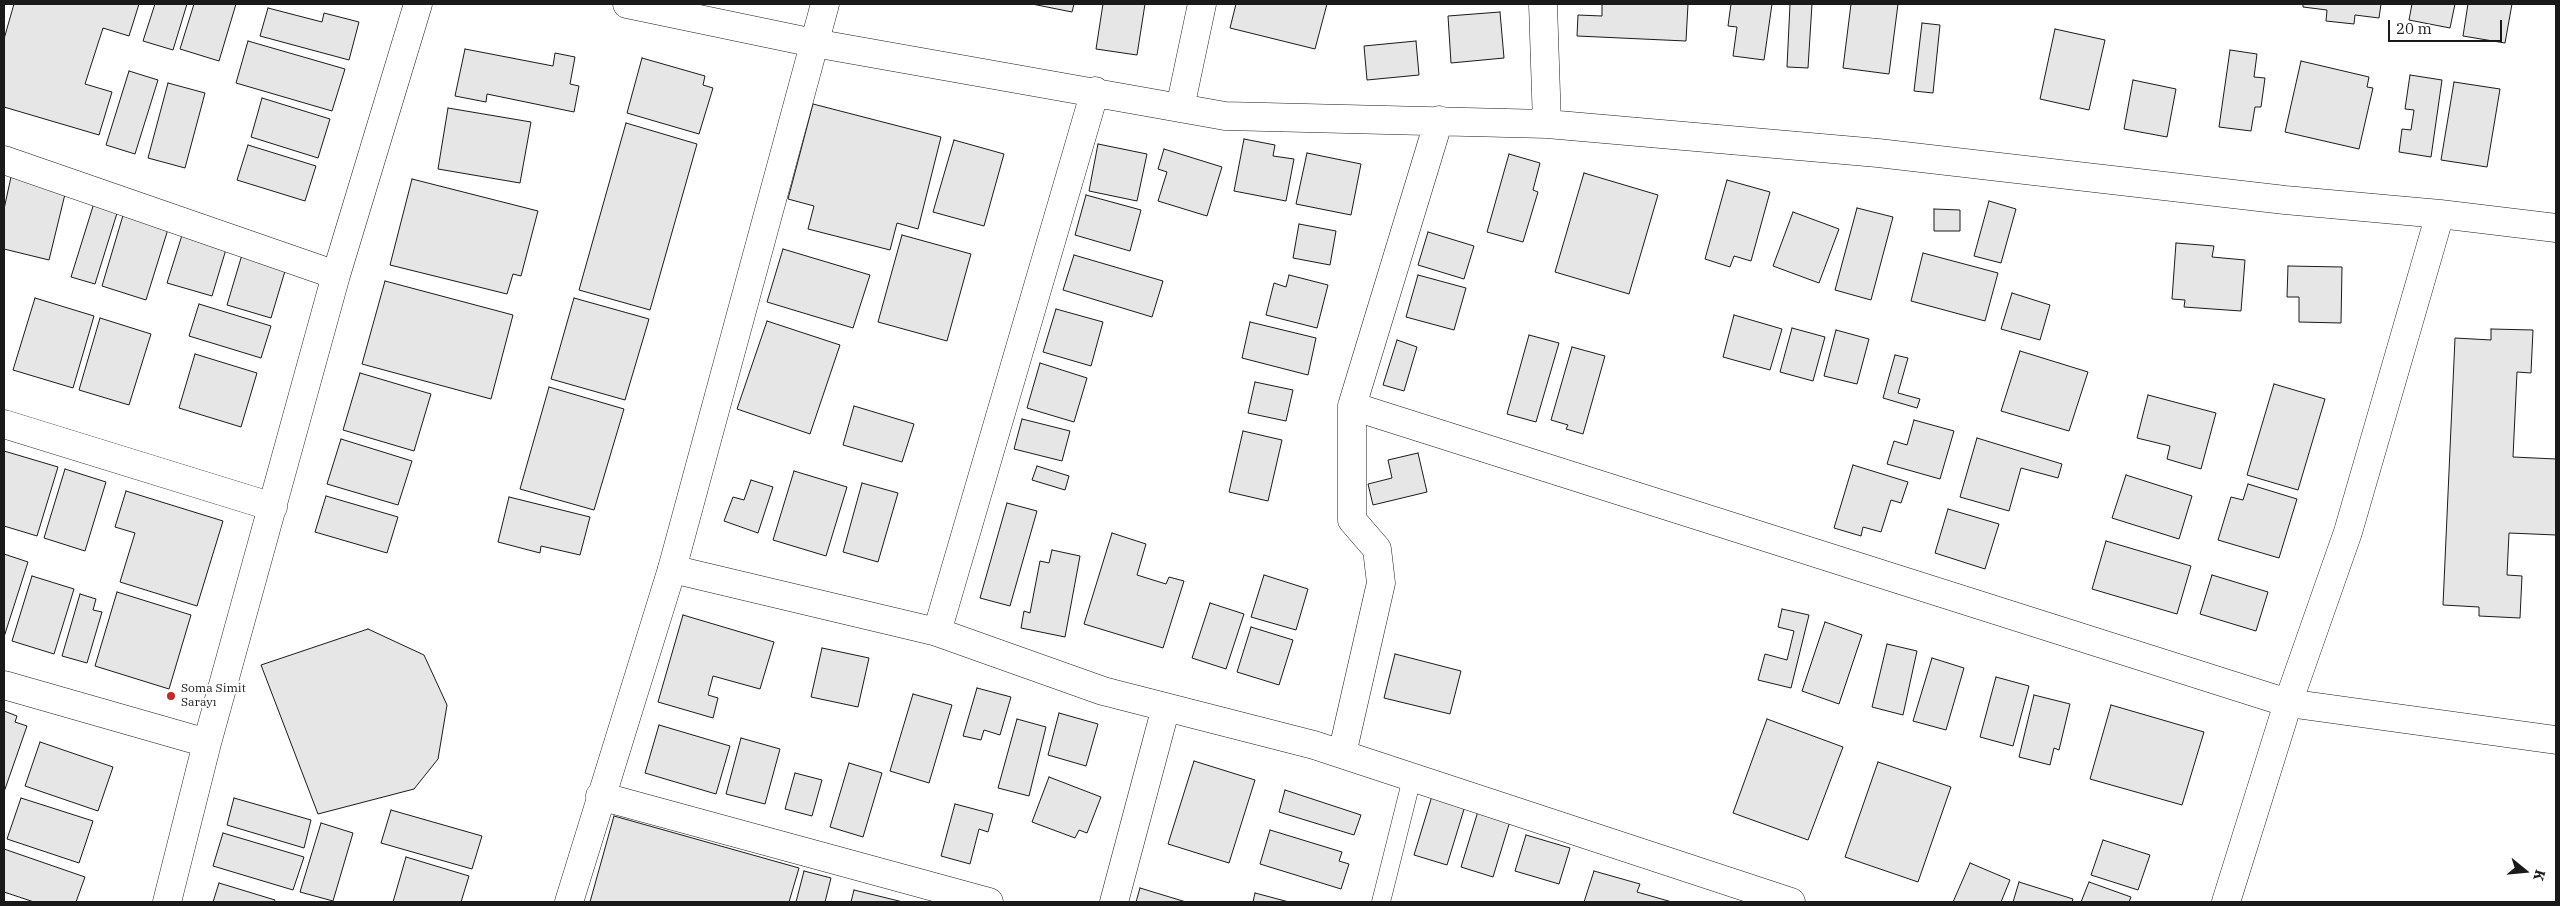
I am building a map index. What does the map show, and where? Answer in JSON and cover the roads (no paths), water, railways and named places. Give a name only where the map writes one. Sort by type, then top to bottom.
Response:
[{"type":"street","points":[[167,902],[207,743],[336,276],[418,4]]},
{"type":"street","points":[[627,4],[814,43],[1224,116],[1547,124],[1878,153],[2285,200],[2440,214],[2556,228]]},
{"type":"street","points":[[569,902],[600,796],[672,569],[825,4]]},
{"type":"street","points":[[1180,108],[1202,4]]},
{"type":"street","points":[[1542,4],[1547,124]]},
{"type":"street","points":[[936,632],[1095,92]]},
{"type":"street","points":[[1342,754],[1381,582],[1377,549],[1352,520],[1352,406],[1439,120]]},
{"type":"street","points":[[4,160],[336,276]]},
{"type":"street","points":[[2226,902],[2288,703],[2348,532],[2440,214]]},
{"type":"street","points":[[1352,406],[2288,703],[2556,740]]},
{"type":"street","points":[[4,424],[273,508]]},
{"type":"street","points":[[672,569],[936,632],[1103,691],[1342,754],[1773,900]]},
{"type":"street","points":[[4,684],[207,743]]},
{"type":"street","points":[[1114,902],[1166,707]]},
{"type":"street","points":[[600,796],[989,902]]},
{"type":"lane","points":[[1381,902],[1412,778]]},
{"type":"place","name":"Soma Simit Sarayı","points":[[171,696]]}]
